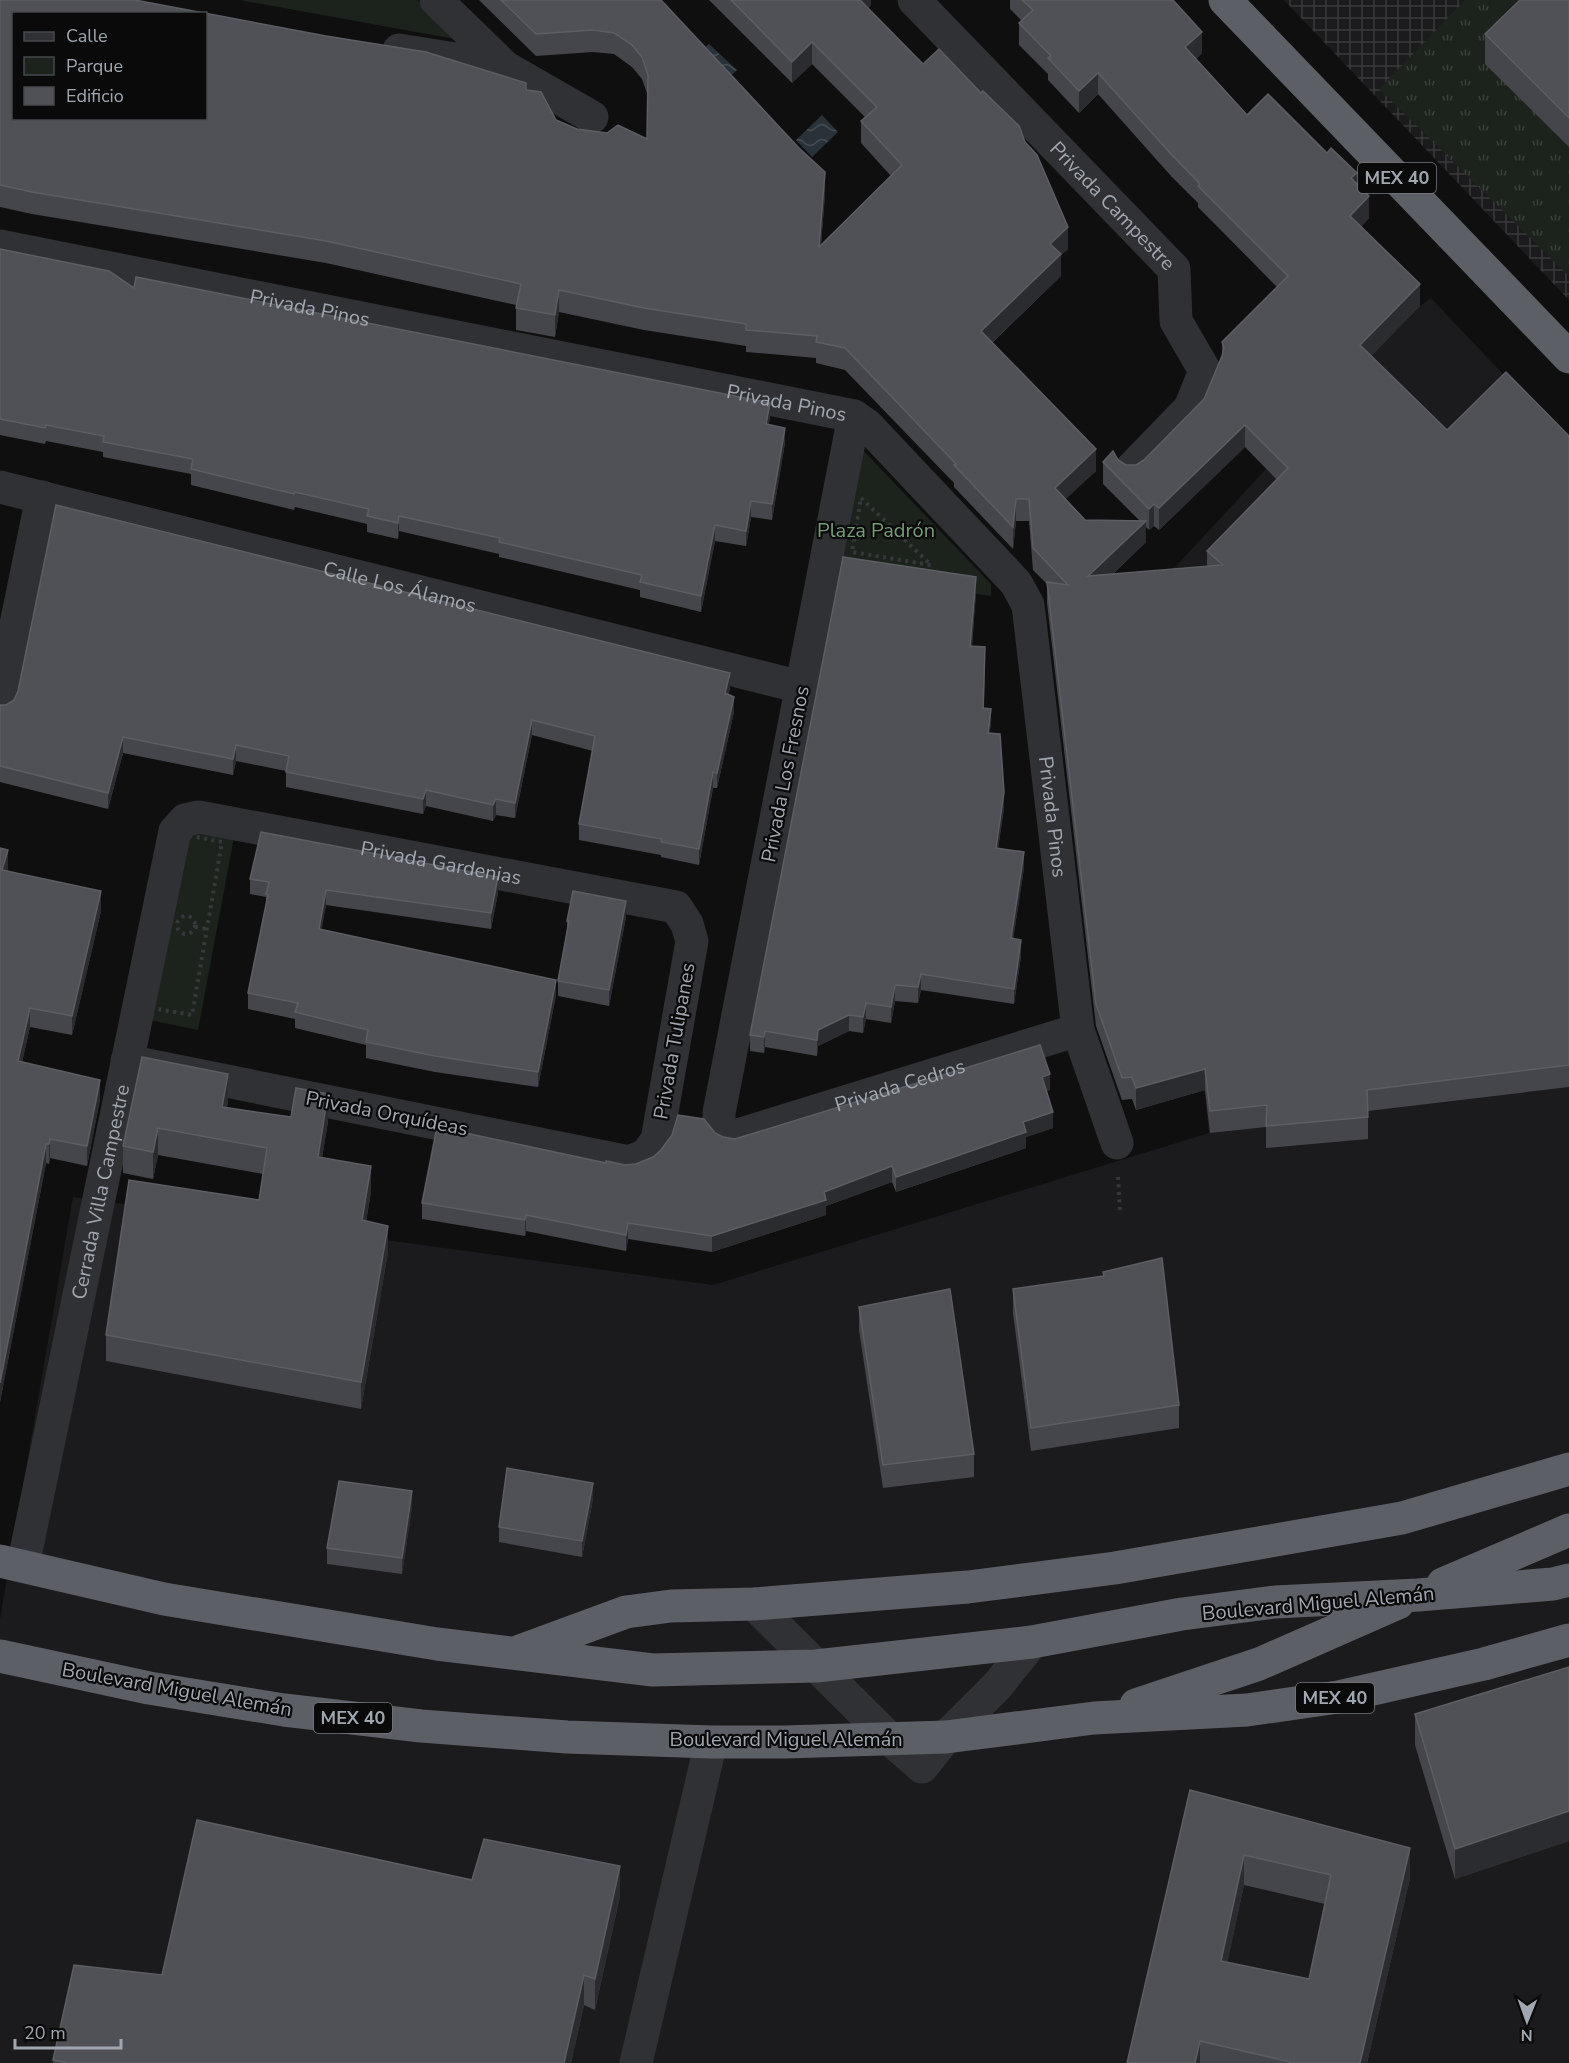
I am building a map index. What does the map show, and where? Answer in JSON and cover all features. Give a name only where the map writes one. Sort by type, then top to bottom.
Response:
[{"type":"highway","name":"MEX 40","points":[[1226,0],[1569,357]]},
{"type":"highway","points":[[517,1653],[626,1612],[671,1606],[754,1604],[968,1587],[1114,1568],[1402,1518],[1569,1469]]},
{"type":"highway","points":[[1094,1718],[1259,1664],[1569,1530]]},
{"type":"highway","name":"Boulevard Miguel Alemán","points":[[11,1564],[164,1599],[437,1644],[653,1670],[816,1666],[1032,1642],[1182,1614],[1275,1602],[1418,1595],[1552,1584],[1569,1580]]},
{"type":"highway","name":"Boulevard Miguel Alemán","points":[[0,1656],[149,1688],[284,1710],[421,1726],[545,1735],[711,1742],[946,1737],[1094,1718],[1247,1710],[1338,1697],[1485,1664],[1569,1640]]},
{"type":"street","points":[[436,0],[505,67],[592,117]]},
{"type":"street","name":"Privada Campestre","points":[[914,0],[1174,269],[1176,321],[1205,371],[1190,408],[1131,470]]},
{"type":"street","points":[[364,44],[505,67]]},
{"type":"street","name":"Privada Pinos","points":[[0,246],[854,416],[867,426],[1016,583],[1028,605],[1077,1030],[1117,1143]]},
{"type":"street","name":"Privada Los Fresnos","points":[[723,1132],[719,1122],[719,1113],[854,416]]},
{"type":"street","name":"Calle Los Álamos","points":[[0,488],[801,687]]},
{"type":"street","points":[[0,703],[42,498]]},
{"type":"street","name":"Privada Gardenias","points":[[185,820],[199,817],[675,907],[687,924]]},
{"type":"street","name":"Cerrada Villa Campestre","points":[[11,1564],[127,1061],[175,831],[185,820]]},
{"type":"street","name":"Privada Tulipanes","points":[[646,1155],[657,1140],[692,941],[687,924]]},
{"type":"street","name":"Privada Cedros","points":[[723,1132],[731,1136],[741,1134],[1077,1030]]},
{"type":"street","name":"Privada Orquídeas","points":[[127,1061],[629,1162],[646,1155]]},
{"type":"street","points":[[754,1604],[890,1739]]},
{"type":"street","points":[[946,1737],[998,1685],[1032,1642]]},
{"type":"street","points":[[636,2063],[711,1742]]},
{"type":"path","points":[[861,498],[892,528],[931,565],[852,552],[861,498]]},
{"type":"path","points":[[195,927],[207,929]]},
{"type":"shaded area","points":[[1284,0],[1569,0],[1569,300]]},
{"type":"shaded area","points":[[1431,298],[1569,444],[1569,2063],[0,2063],[0,1619],[73,1197],[713,1285],[1209,1133],[1151,593],[1370,357],[1420,306]]},
{"type":"green space","points":[[240,0],[417,0],[460,40]]},
{"type":"green space","points":[[1465,0],[1551,0],[1569,147],[1569,276],[1379,89]]},
{"type":"green space","name":"Plaza Padrón","points":[[857,444],[991,584],[991,596],[822,570]]},
{"type":"green space","points":[[173,827],[235,832],[198,1030],[145,1019]]},
{"type":"water","points":[[709,44],[737,70],[721,85],[694,56]]},
{"type":"water","points":[[822,115],[838,132],[812,157],[796,140]]},
{"type":"building","points":[[0,0],[135,0],[199,12],[12,12],[12,120],[207,120],[207,14],[426,52],[526,83],[526,90],[541,92],[556,120],[577,129],[607,133],[618,125],[647,139],[648,75],[642,57],[632,45],[614,33],[593,30],[536,34],[501,0],[661,0],[799,148],[825,172],[819,247],[902,165],[861,121],[877,107],[812,42],[792,62],[731,0],[860,0],[923,64],[939,49],[981,93],[983,91],[1019,126],[1025,142],[1037,155],[1068,227],[1050,244],[1061,254],[981,331],[1096,449],[1055,488],[1085,520],[1146,521],[1088,576],[1223,565],[1207,551],[1288,468],[1245,425],[1159,508],[1154,504],[1149,509],[1103,462],[1113,451],[1118,460],[1126,465],[1136,465],[1144,460],[1204,399],[1222,356],[1224,348],[1222,342],[1288,276],[1198,186],[1200,184],[1098,73],[1079,91],[1048,58],[1051,56],[1019,23],[1033,10],[1022,0],[1173,0],[1202,32],[1185,47],[1247,115],[1268,94],[1327,153],[1331,148],[1357,173],[1351,178],[1369,196],[1350,216],[1420,284],[1360,345],[1447,430],[1506,372],[1569,436],[1569,1065],[1367,1090],[1368,1117],[1266,1126],[1267,1105],[1210,1111],[1205,1069],[1136,1088],[1132,1077],[1122,1078],[1096,1004],[1047,582],[1068,585],[1033,548],[1029,499],[1016,499],[1013,527],[845,348],[816,342],[817,336],[746,330],[746,324],[644,308],[559,290],[555,315],[516,308],[521,284],[326,241],[0,185]]},
{"type":"building","points":[[1520,0],[1569,0],[1569,118],[1485,34]]},
{"type":"building","points":[[0,249],[109,271],[134,288],[136,277],[770,403],[766,424],[785,428],[772,504],[751,501],[746,531],[715,525],[701,596],[640,582],[642,575],[499,542],[500,538],[399,516],[398,523],[367,516],[369,509],[295,492],[294,494],[191,469],[193,459],[103,442],[104,436],[0,419]]},
{"type":"building","points":[[56,505],[730,673],[725,693],[734,697],[717,773],[713,772],[699,849],[661,842],[662,839],[579,824],[595,736],[532,720],[515,803],[496,799],[493,805],[426,790],[423,799],[286,772],[289,756],[236,745],[233,759],[123,737],[108,793],[0,766],[0,705],[6,705],[14,700],[18,691]]},
{"type":"building","points":[[843,557],[976,577],[970,646],[985,647],[983,708],[991,709],[988,733],[1000,734],[1004,792],[996,848],[1024,852],[1011,938],[1021,940],[1014,989],[921,974],[918,987],[895,985],[891,1007],[866,1003],[863,1017],[849,1015],[818,1030],[817,1040],[765,1031],[764,1037],[750,1035]]},
{"type":"building","points":[[261,832],[498,877],[491,913],[326,890],[319,929],[556,980],[538,1072],[435,1056],[366,1042],[368,1030],[295,1012],[298,1003],[248,993],[268,895],[266,894],[269,882],[250,879]]},
{"type":"building","points":[[0,848],[8,850],[2,870],[101,891],[72,1016],[30,1008],[18,1061],[100,1080],[87,1146],[50,1139],[49,1144],[46,1144],[0,1383]]},
{"type":"building","points":[[573,891],[626,901],[609,990],[558,981]]},
{"type":"building","points":[[1040,1045],[1050,1074],[1042,1077],[1053,1112],[1023,1122],[1026,1132],[896,1177],[892,1166],[824,1192],[826,1200],[712,1236],[628,1223],[626,1235],[526,1215],[525,1220],[422,1203],[437,1127],[606,1163],[606,1161],[625,1165],[636,1164],[653,1157],[661,1150],[672,1135],[678,1115],[704,1119],[715,1133],[735,1139]]},
{"type":"building","points":[[142,1057],[228,1074],[222,1107],[291,1117],[296,1088],[328,1094],[318,1157],[371,1166],[362,1220],[388,1226],[361,1382],[106,1335],[129,1180],[259,1200],[267,1148],[158,1128],[153,1152],[123,1146]]},
{"type":"building","points":[[1162,1258],[1179,1405],[1031,1428],[1013,1289],[1104,1276],[1103,1272]]},
{"type":"building","points":[[950,1289],[974,1454],[883,1465],[859,1307]]},
{"type":"building","points":[[507,1468],[593,1483],[582,1541],[499,1527]]},
{"type":"building","points":[[339,1481],[412,1491],[402,1558],[327,1548]]},
{"type":"building","points":[[1569,1667],[1569,1811],[1455,1849],[1415,1714]]},
{"type":"building","points":[[1190,1790],[1410,1848],[1360,2063],[1290,2063],[1200,2041],[1195,2063],[1127,2063]],"holes":[[[1244,1855],[1331,1875],[1309,1979],[1221,1961]]]},
{"type":"building","points":[[197,1820],[472,1880],[484,1839],[620,1866],[595,1979],[584,1975],[564,2063],[67,2063],[53,2060],[74,1965],[162,1975]]}]
